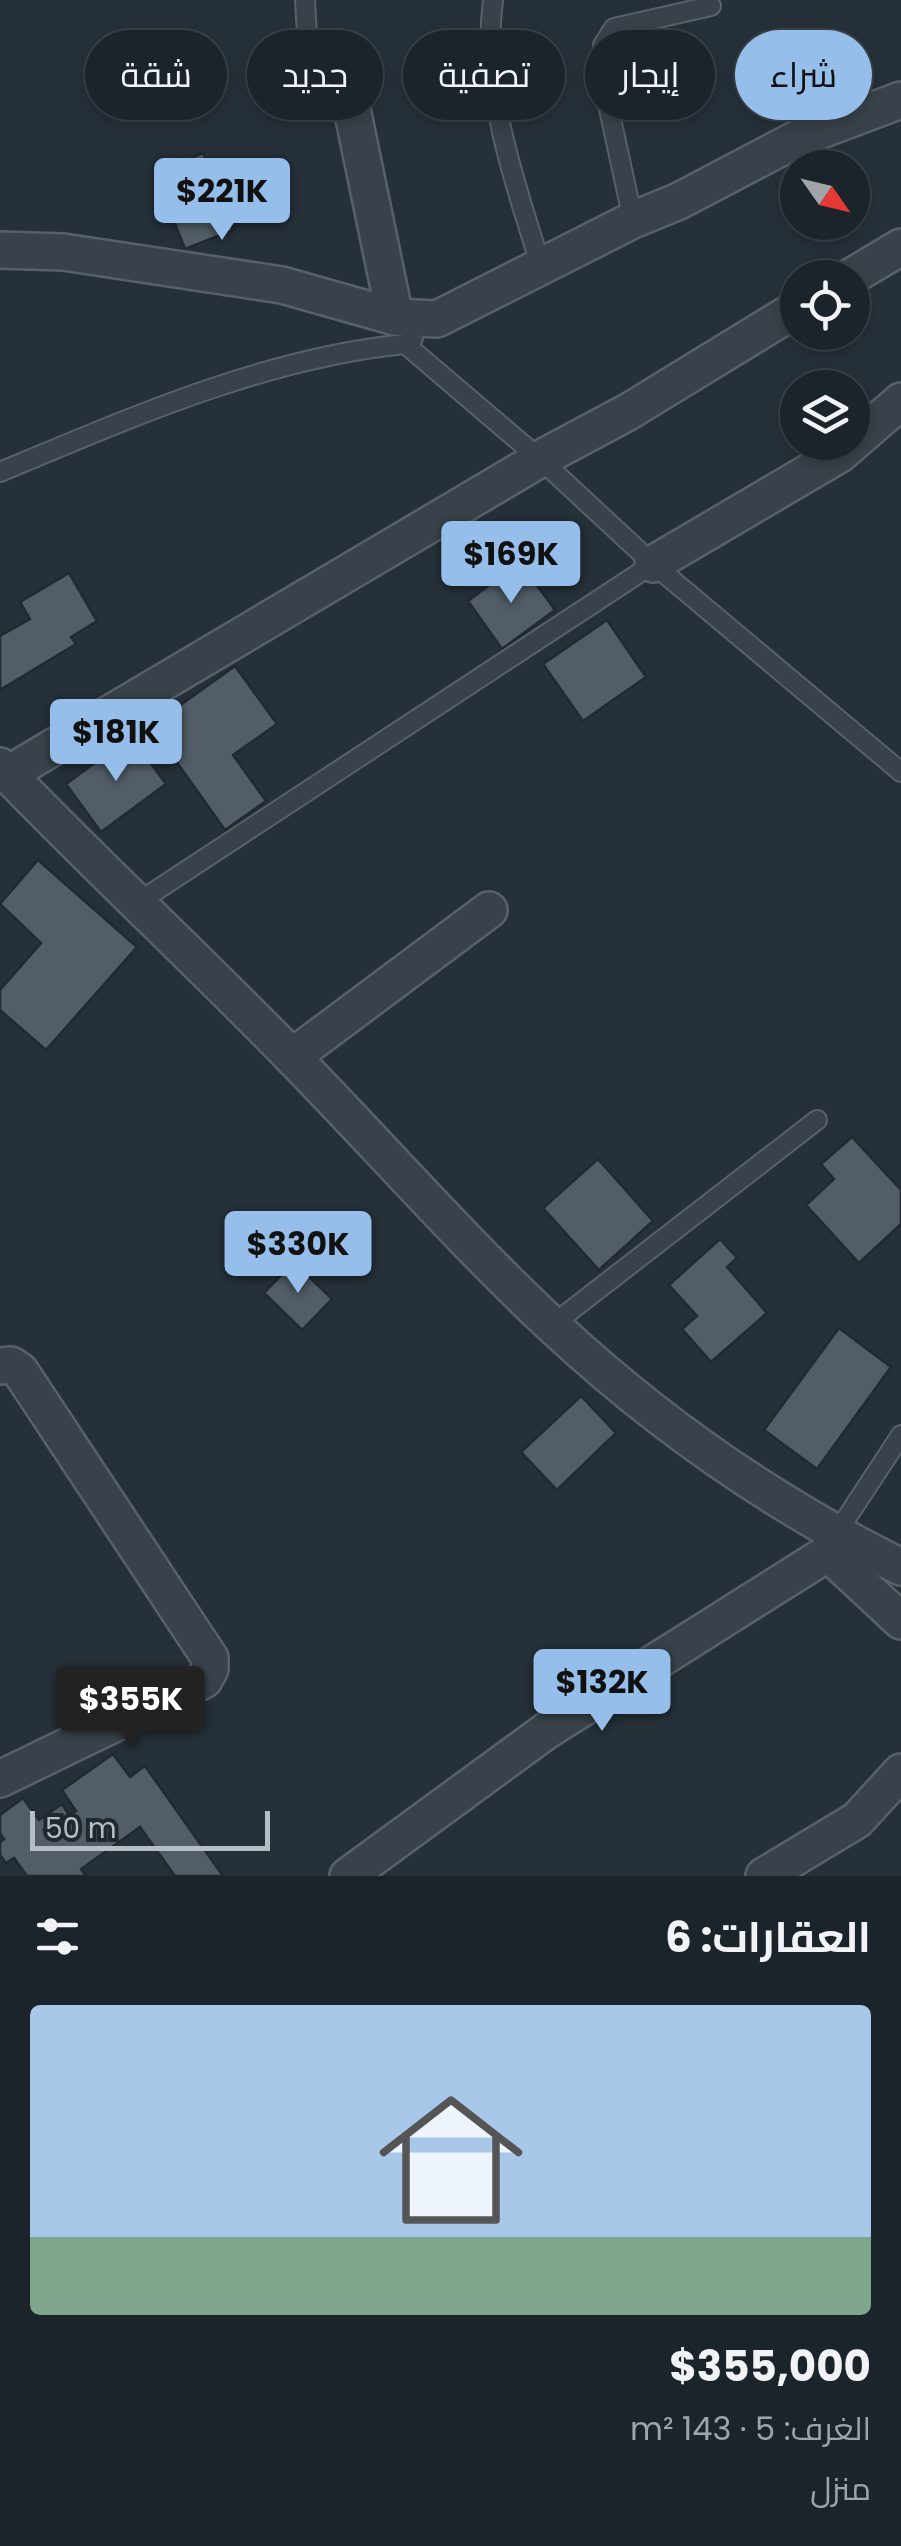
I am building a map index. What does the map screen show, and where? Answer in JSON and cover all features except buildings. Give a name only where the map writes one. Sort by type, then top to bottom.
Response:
[{"type":"street","points":[[0,250],[63,252],[282,284],[400,330],[438,319],[796,139],[901,100]]},
{"type":"street","points":[[354,120],[400,330]]},
{"type":"street","points":[[870,265],[901,247]]},
{"type":"street","points":[[780,319],[628,412],[540,459],[4,770],[292,1057],[552,1325],[668,1423],[832,1544],[901,1621]]},
{"type":"street","points":[[653,564],[840,454],[901,400]]},
{"type":"street","points":[[292,1057],[489,910]]},
{"type":"street","points":[[0,1366],[10,1365],[20,1371],[210,1658],[210,1669],[204,1680],[0,1779]]},
{"type":"street","points":[[832,1544],[901,1567]]},
{"type":"street","points":[[348,1876],[546,1731],[832,1544]]},
{"type":"street","points":[[764,1876],[856,1820],[901,1772]]},
{"type":"lane","points":[[304,0],[306,30]]},
{"type":"lane","points":[[493,0],[489,64],[502,130],[541,267]]},
{"type":"lane","points":[[633,220],[602,77],[603,45],[614,28],[664,8],[712,6]]},
{"type":"lane","points":[[0,472],[140,414],[400,330],[653,564],[901,772]]},
{"type":"lane","points":[[136,903],[653,564]]},
{"type":"lane","points":[[552,1325],[817,1120]]},
{"type":"lane","points":[[832,1544],[901,1435]]}]
